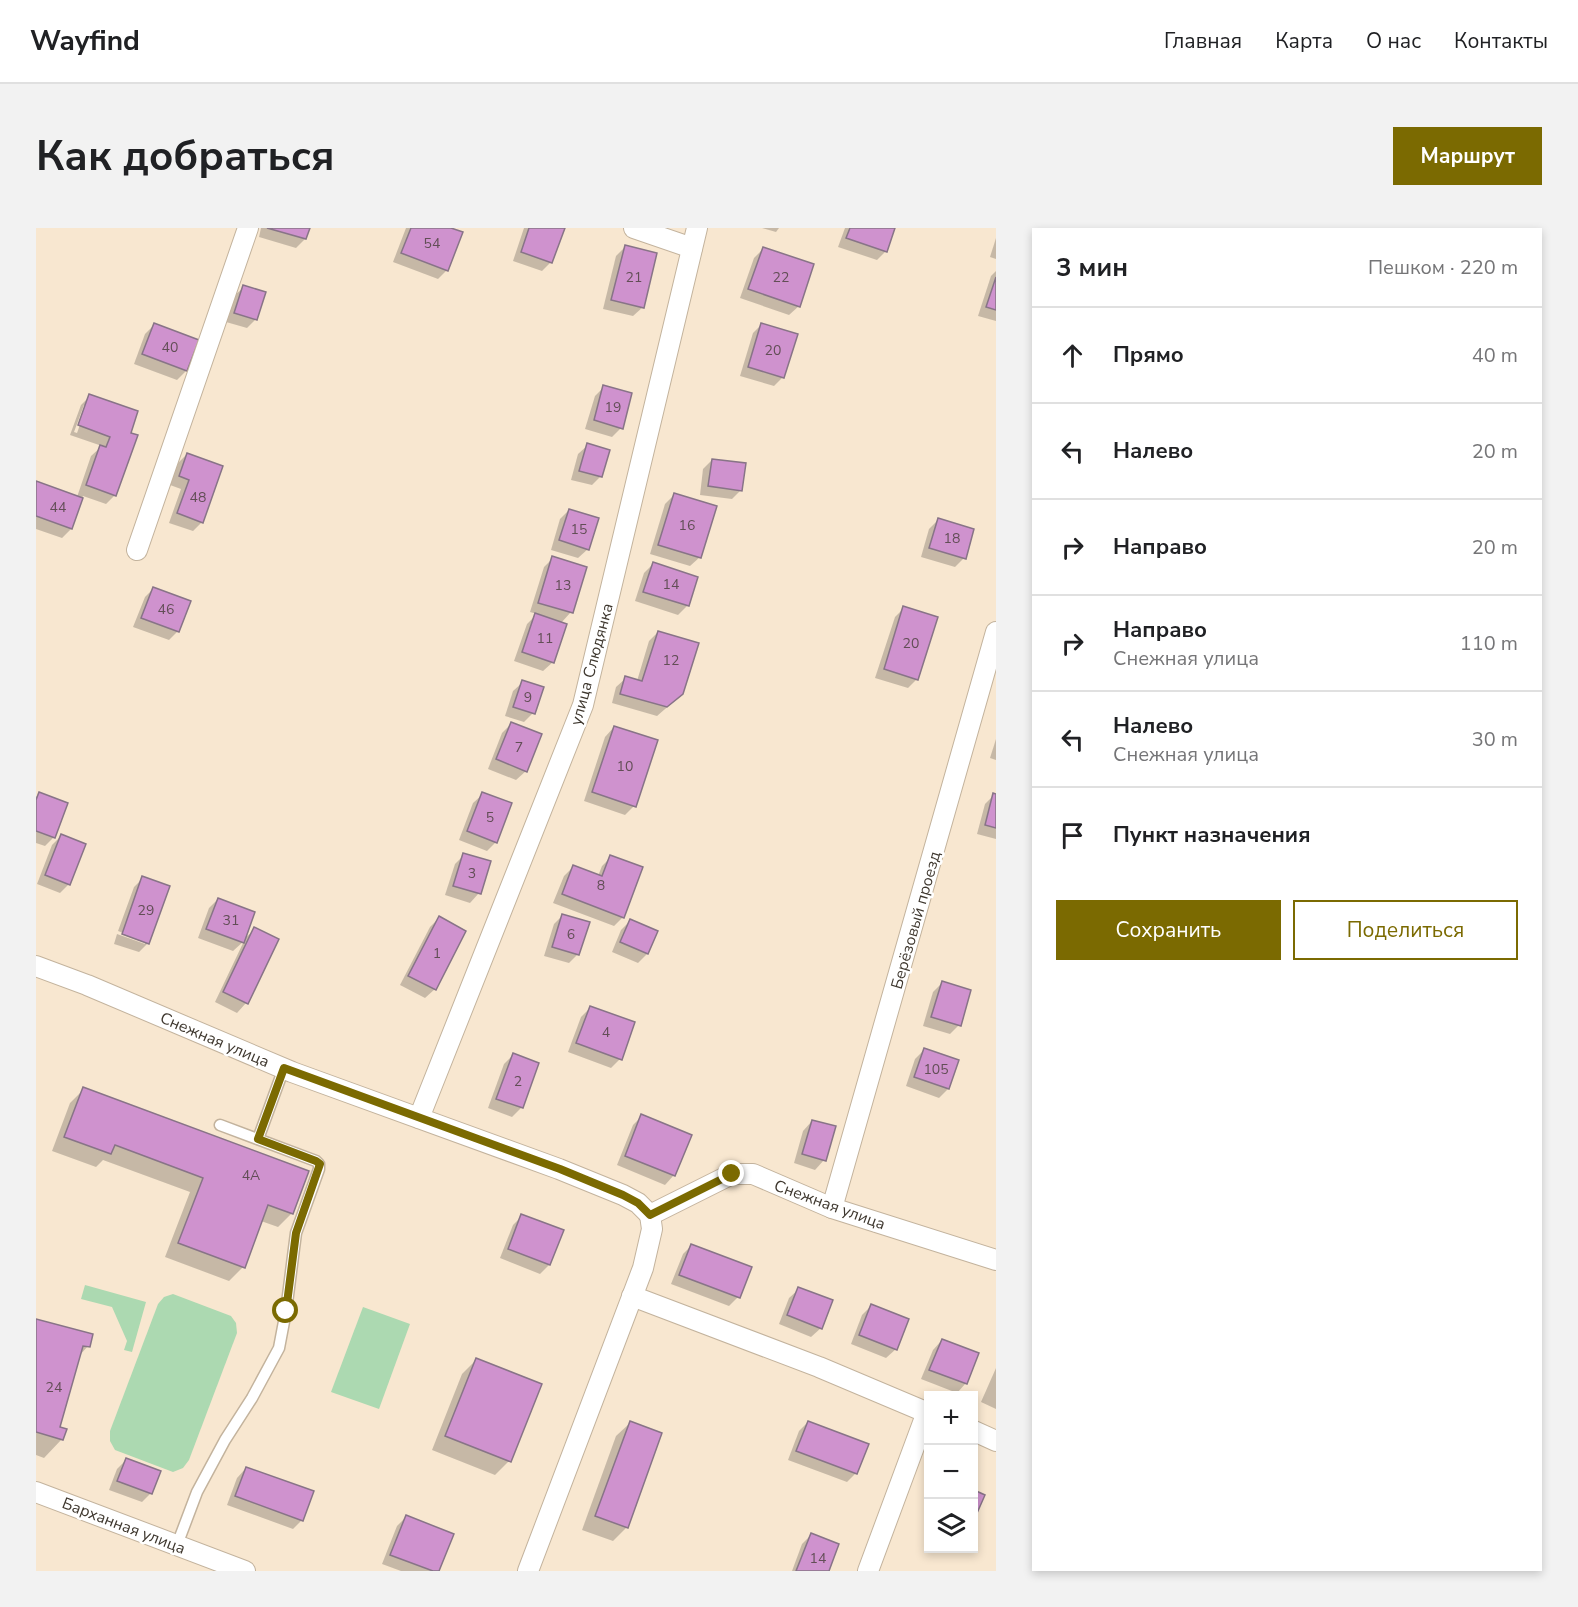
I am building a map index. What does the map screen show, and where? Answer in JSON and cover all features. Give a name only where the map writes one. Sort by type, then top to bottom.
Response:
[{"type":"street","points":[[137,550],[248,228]]},
{"type":"street","points":[[634,228],[692,248]]},
{"type":"street","name":"улица Слюдянка","points":[[419,1118],[583,705],[697,228]]},
{"type":"street","name":"Берёзовый проезд","points":[[832,1209],[996,632]]},
{"type":"street","name":"Снежная улица","points":[[36,966],[87,985],[284,1068],[623,1195],[638,1203],[650,1215],[732,1174],[753,1174],[832,1209],[996,1260]]},
{"type":"street","points":[[528,1571],[650,1245],[652,1229],[650,1215]]},
{"type":"street","points":[[632,1296],[819,1367],[924,1410]]},
{"type":"street","points":[[868,1571],[924,1423]]},
{"type":"street","points":[[978,1433],[996,1441]]},
{"type":"street","name":"Барханная улица","points":[[36,1492],[245,1571]]},
{"type":"lane","points":[[258,1139],[284,1068]]},
{"type":"lane","points":[[177,1545],[197,1492],[279,1348],[296,1233],[320,1164],[220,1125]]},
{"type":"green space","points":[[85,1285],[146,1302],[132,1352],[124,1350],[127,1341],[112,1307],[81,1299]]},
{"type":"green space","points":[[173,1294],[231,1316],[236,1323],[237,1333],[189,1460],[183,1468],[173,1472],[115,1450],[110,1441],[110,1431],[158,1304],[164,1297]]},
{"type":"green space","points":[[363,1307],[410,1324],[379,1409],[331,1392]]},
{"type":"building","points":[[267,228],[310,228],[306,239]]},
{"type":"building","points":[[411,228],[451,228],[463,232],[448,271],[401,253]]},
{"type":"building","points":[[529,228],[565,228],[552,263],[521,252]]},
{"type":"building","points":[[850,228],[895,228],[887,252],[846,238]]},
{"type":"building","points":[[625,245],[657,253],[644,308],[611,300]]},
{"type":"building","points":[[763,247],[814,264],[800,307],[748,289]]},
{"type":"building","points":[[996,277],[996,310],[986,307]]},
{"type":"building","points":[[243,285],[266,292],[257,320],[234,313]]},
{"type":"building","points":[[154,323],[199,340],[187,371],[142,354]]},
{"type":"building","points":[[761,323],[798,334],[784,378],[748,367]]},
{"type":"building","points":[[603,385],[632,393],[623,429],[594,420]]},
{"type":"building","points":[[89,394],[138,411],[131,433],[138,435],[116,496],[86,485],[100,445],[106,447],[110,437],[78,425]]},
{"type":"building","points":[[587,443],[610,450],[602,477],[579,471]]},
{"type":"building","points":[[187,453],[223,466],[203,523],[177,513],[189,480],[179,476]]},
{"type":"building","points":[[712,459],[746,463],[742,491],[708,486]]},
{"type":"building","points":[[36,481],[83,498],[72,529],[36,516]]},
{"type":"building","points":[[674,493],[717,506],[701,558],[658,545]]},
{"type":"building","points":[[569,509],[599,518],[589,550],[559,540]]},
{"type":"building","points":[[938,518],[974,529],[966,559],[929,548]]},
{"type":"building","points":[[552,556],[587,567],[573,613],[538,603]]},
{"type":"building","points":[[653,562],[698,577],[689,606],[643,592]]},
{"type":"building","points":[[153,587],[191,601],[179,632],[141,618]]},
{"type":"building","points":[[903,606],[938,617],[918,680],[884,669]]},
{"type":"building","points":[[535,613],[567,624],[554,663],[522,652]]},
{"type":"building","points":[[658,631],[699,643],[683,694],[667,707],[620,694],[625,676],[642,681]]},
{"type":"building","points":[[522,680],[544,687],[535,714],[513,707]]},
{"type":"building","points":[[511,722],[542,734],[527,772],[496,759]]},
{"type":"building","points":[[614,726],[658,740],[636,807],[592,792]]},
{"type":"building","points":[[39,792],[68,803],[55,838],[36,831],[36,800]]},
{"type":"building","points":[[482,792],[512,803],[497,843],[467,831]]},
{"type":"building","points":[[993,793],[996,794],[996,828],[985,825]]},
{"type":"building","points":[[61,834],[86,844],[70,885],[45,875]]},
{"type":"building","points":[[463,853],[491,861],[481,894],[453,886]]},
{"type":"building","points":[[610,855],[643,867],[624,918],[562,894],[573,865],[602,876]]},
{"type":"building","points":[[142,876],[170,886],[149,944],[122,934]]},
{"type":"building","points":[[218,898],[255,912],[244,943],[206,929]]},
{"type":"building","points":[[562,914],[590,922],[579,955],[552,947]]},
{"type":"building","points":[[439,916],[466,931],[436,990],[408,976]]},
{"type":"building","points":[[630,919],[658,931],[648,954],[620,942]]},
{"type":"building","points":[[254,927],[279,939],[248,1004],[223,992]]},
{"type":"building","points":[[942,981],[971,990],[961,1026],[931,1017]]},
{"type":"building","points":[[590,1006],[635,1022],[622,1060],[576,1043]]},
{"type":"building","points":[[924,1048],[959,1060],[949,1089],[914,1077]]},
{"type":"building","points":[[513,1053],[539,1063],[523,1108],[496,1099]]},
{"type":"building","points":[[83,1087],[309,1171],[293,1214],[268,1205],[245,1268],[178,1243],[203,1178],[115,1145],[111,1154],[64,1137]]},
{"type":"building","points":[[641,1114],[692,1135],[675,1176],[625,1156]]},
{"type":"building","points":[[812,1120],[836,1126],[826,1161],[802,1154]]},
{"type":"building","points":[[521,1214],[564,1230],[550,1265],[508,1249]]},
{"type":"building","points":[[691,1244],[752,1267],[740,1298],[679,1275]]},
{"type":"building","points":[[798,1287],[833,1300],[822,1329],[787,1315]]},
{"type":"building","points":[[871,1304],[909,1319],[897,1350],[859,1335]]},
{"type":"building","points":[[36,1319],[93,1334],[90,1347],[83,1346],[60,1427],[67,1429],[63,1440],[36,1432]]},
{"type":"building","points":[[942,1339],[979,1353],[967,1384],[929,1370]]},
{"type":"building","points":[[476,1358],[542,1384],[511,1462],[445,1436]]},
{"type":"building","points":[[630,1421],[662,1433],[628,1528],[595,1516]]},
{"type":"building","points":[[808,1421],[869,1444],[857,1474],[796,1451]]},
{"type":"building","points":[[126,1458],[161,1471],[152,1494],[117,1481]]},
{"type":"building","points":[[246,1467],[314,1491],[303,1521],[235,1496]]},
{"type":"building","points":[[978,1492],[985,1495],[978,1511]]},
{"type":"building","points":[[406,1515],[454,1534],[439,1571],[433,1571],[390,1555]]},
{"type":"building","points":[[811,1533],[839,1544],[829,1571],[796,1571]]},
{"type":"route","points":[[286,1311],[296,1233],[320,1164],[258,1139],[284,1068],[560,1169],[623,1195],[638,1203],[650,1215],[732,1174]]}]
